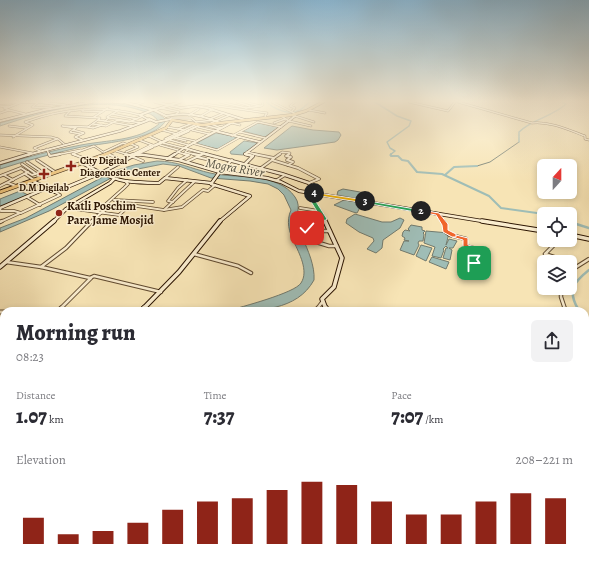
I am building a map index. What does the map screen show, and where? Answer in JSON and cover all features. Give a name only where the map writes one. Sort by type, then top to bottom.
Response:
[{"type":"main road","points":[[0,192],[119,150],[165,128]]},
{"type":"street","points":[[13,137],[21,133],[19,133],[26,128]]},
{"type":"street","points":[[75,128],[70,132],[81,134],[75,137],[82,140]]},
{"type":"street","points":[[0,164],[32,152],[47,150],[124,128]]},
{"type":"street","points":[[174,128],[184,130]]},
{"type":"street","points":[[165,139],[176,136],[189,128]]},
{"type":"street","points":[[137,154],[191,128]]},
{"type":"street","points":[[205,128],[260,142]]},
{"type":"street","points":[[216,128],[220,129]]},
{"type":"street","points":[[232,136],[247,128]]},
{"type":"street","points":[[247,152],[279,128]]},
{"type":"street","points":[[559,128],[585,136],[585,139],[589,140]]},
{"type":"street","points":[[167,159],[183,147],[220,129]]},
{"type":"street","points":[[162,130],[186,141]]},
{"type":"street","points":[[129,155],[192,130],[209,134]]},
{"type":"street","points":[[240,132],[265,138]]},
{"type":"street","points":[[0,135],[13,137],[42,136],[57,139],[64,144]]},
{"type":"street","points":[[149,136],[162,142],[285,174],[310,183],[319,179],[298,168],[272,160]]},
{"type":"street","points":[[176,136],[189,140],[200,147],[217,150],[240,137]]},
{"type":"street","points":[[40,151],[34,148],[57,139]]},
{"type":"street","points":[[139,140],[152,146]]},
{"type":"street","points":[[169,140],[183,147]]},
{"type":"street","points":[[183,147],[186,141],[189,140]]},
{"type":"street","points":[[104,152],[123,144],[137,146],[146,143]]},
{"type":"street","points":[[160,144],[189,155],[179,160]]},
{"type":"street","points":[[89,161],[71,153],[94,146],[123,161]]},
{"type":"street","points":[[56,192],[102,173],[123,161],[138,147],[137,146]]},
{"type":"street","points":[[0,147],[32,152]]},
{"type":"street","points":[[189,149],[185,152],[199,155]]},
{"type":"street","points":[[47,150],[50,156],[81,150]]},
{"type":"street","points":[[119,150],[126,155],[143,161]]},
{"type":"street","points":[[247,152],[274,158]]},
{"type":"street","points":[[245,164],[253,156],[245,154],[247,152]]},
{"type":"street","points":[[254,175],[282,152],[290,153],[286,156],[291,157],[287,160],[293,162],[288,165]]},
{"type":"street","points":[[186,162],[204,153]]},
{"type":"street","points":[[129,155],[137,154],[179,160],[220,172],[254,175],[277,180],[297,190],[537,230]]},
{"type":"street","points":[[196,157],[206,159]]},
{"type":"street","points":[[37,160],[55,172]]},
{"type":"street","points":[[210,183],[232,160]]},
{"type":"street","points":[[27,162],[49,175]]},
{"type":"street","points":[[82,163],[114,179],[126,182],[159,183],[178,167]]},
{"type":"street","points":[[22,164],[35,173]]},
{"type":"street","points":[[0,176],[21,168],[32,175],[42,172]]},
{"type":"street","points":[[0,186],[28,172]]},
{"type":"street","points":[[0,222],[60,195],[25,174]]},
{"type":"street","points":[[277,180],[285,174]]},
{"type":"street","points":[[3,175],[13,180]]},
{"type":"street","points":[[145,307],[161,292],[220,221],[250,196],[210,183],[165,178]]},
{"type":"street","points":[[0,266],[68,208],[110,183],[114,179]]},
{"type":"street","points":[[173,202],[168,201],[178,188],[187,180]]},
{"type":"street","points":[[97,212],[106,203],[113,200],[128,184],[126,182]]},
{"type":"street","points":[[164,210],[194,182]]},
{"type":"street","points":[[8,183],[16,186]]},
{"type":"street","points":[[310,183],[314,193],[312,199],[330,231],[342,261],[334,287],[324,295],[323,301],[319,307]]},
{"type":"street","points":[[40,268],[66,248],[103,210],[110,206],[130,205],[170,210],[182,207],[203,190],[208,191],[215,185]]},
{"type":"street","points":[[0,209],[48,188]]},
{"type":"street","points":[[27,197],[40,205]]},
{"type":"street","points":[[113,200],[153,202]]},
{"type":"street","points":[[68,208],[121,215],[130,205]]},
{"type":"street","points":[[300,208],[319,211]]},
{"type":"street","points":[[0,209],[1,211],[14,211],[21,213]]},
{"type":"street","points":[[313,224],[303,218],[313,214],[322,219]]},
{"type":"street","points":[[438,214],[445,224],[446,232],[466,239],[465,246],[480,250],[479,258],[474,263],[472,268]]},
{"type":"street","points":[[301,229],[322,219]]},
{"type":"street","points":[[308,226],[322,231],[330,231]]},
{"type":"street","points":[[308,226],[314,235],[316,242],[329,246],[337,246]]},
{"type":"street","points":[[577,237],[589,239]]},
{"type":"street","points":[[548,255],[545,254],[552,247]]},
{"type":"street","points":[[194,254],[238,266],[251,273]]},
{"type":"street","points":[[577,267],[589,259]]},
{"type":"street","points":[[6,262],[91,278],[94,276],[161,292]]},
{"type":"street","points":[[62,307],[91,278]]},
{"type":"street","points":[[561,295],[564,307]]},
{"type":"street","points":[[323,301],[325,307]]},
{"type":"water","points":[[158,128],[151,133],[139,137],[77,148],[0,169],[0,165],[40,154],[81,145],[132,137]]},
{"type":"water","points":[[248,128],[277,128],[265,137],[243,131]]},
{"type":"water","points":[[289,128],[339,132],[341,135],[335,142],[277,150],[264,148]]},
{"type":"water","points":[[216,133],[238,137],[218,149],[195,144]]},
{"type":"water","points":[[244,141],[258,143],[243,155],[231,154],[230,152]]},
{"type":"water","points":[[164,161],[220,175],[267,180],[288,189],[297,201],[298,209],[296,225],[311,258],[314,280],[307,290],[298,298],[287,303],[276,307],[241,307],[289,291],[301,283],[304,268],[301,257],[292,238],[288,222],[291,210],[284,195],[278,189],[268,184],[211,178],[179,166],[163,164],[128,171],[115,176],[49,211],[0,232],[0,228],[26,218],[114,171],[134,165]]},
{"type":"water","points":[[343,189],[364,194],[359,199],[337,195],[338,191]]},
{"type":"water","points":[[20,191],[28,195],[0,208],[0,199]]},
{"type":"water","points":[[346,199],[360,201],[362,204],[357,213],[334,205]]},
{"type":"water","points":[[355,214],[382,222],[391,222],[400,218],[404,220],[400,228],[383,240],[382,248],[376,253],[367,249],[374,241],[373,238],[359,232],[346,223],[347,219]]},
{"type":"water","points":[[411,225],[422,227],[422,230],[425,231],[423,233],[423,241],[419,241],[419,245],[414,255],[400,250],[404,241],[409,241],[404,240],[405,238],[402,236],[405,230],[410,231],[408,229]]},
{"type":"water","points":[[426,231],[449,233],[446,245],[449,239],[457,241],[453,248],[449,248],[452,250],[450,260],[443,258],[446,248],[448,248],[446,246],[443,249],[441,258],[432,256],[435,247],[424,243]]},
{"type":"water","points":[[421,245],[432,248],[426,261],[416,256]]},
{"type":"water","points":[[432,257],[449,262],[446,269],[429,262]]},
{"type":"waterway","points":[[391,154],[395,151],[390,148],[387,142],[406,128]]},
{"type":"waterway","points":[[519,142],[519,132],[524,128]]},
{"type":"waterway","points":[[477,166],[490,162],[519,142]]},
{"type":"waterway","points":[[391,154],[391,156],[398,156],[402,160],[408,161],[417,172],[442,174],[489,196],[501,208],[537,213]]},
{"type":"waterway","points":[[445,175],[454,167],[477,166]]},
{"type":"waterway","points":[[577,224],[589,228]]},
{"type":"waterway","points":[[577,307],[573,297],[574,287],[579,278],[589,270]]},
{"type":"place","name":"City Digital Diagonostic Center","points":[[71,166]]},
{"type":"place","name":"D.M Digilab","points":[[44,174]]},
{"type":"place","name":"Katli Poschim Para Jame Mosjid","points":[[59,213]]},
{"type":"route","points":[[307,228],[306,227],[321,219],[324,219],[312,198],[314,193],[438,214],[445,224],[446,232],[466,239],[465,246],[480,250],[479,258],[474,263]]},
{"type":"water label","name":"Mogra River","points":[[235,167]]}]
